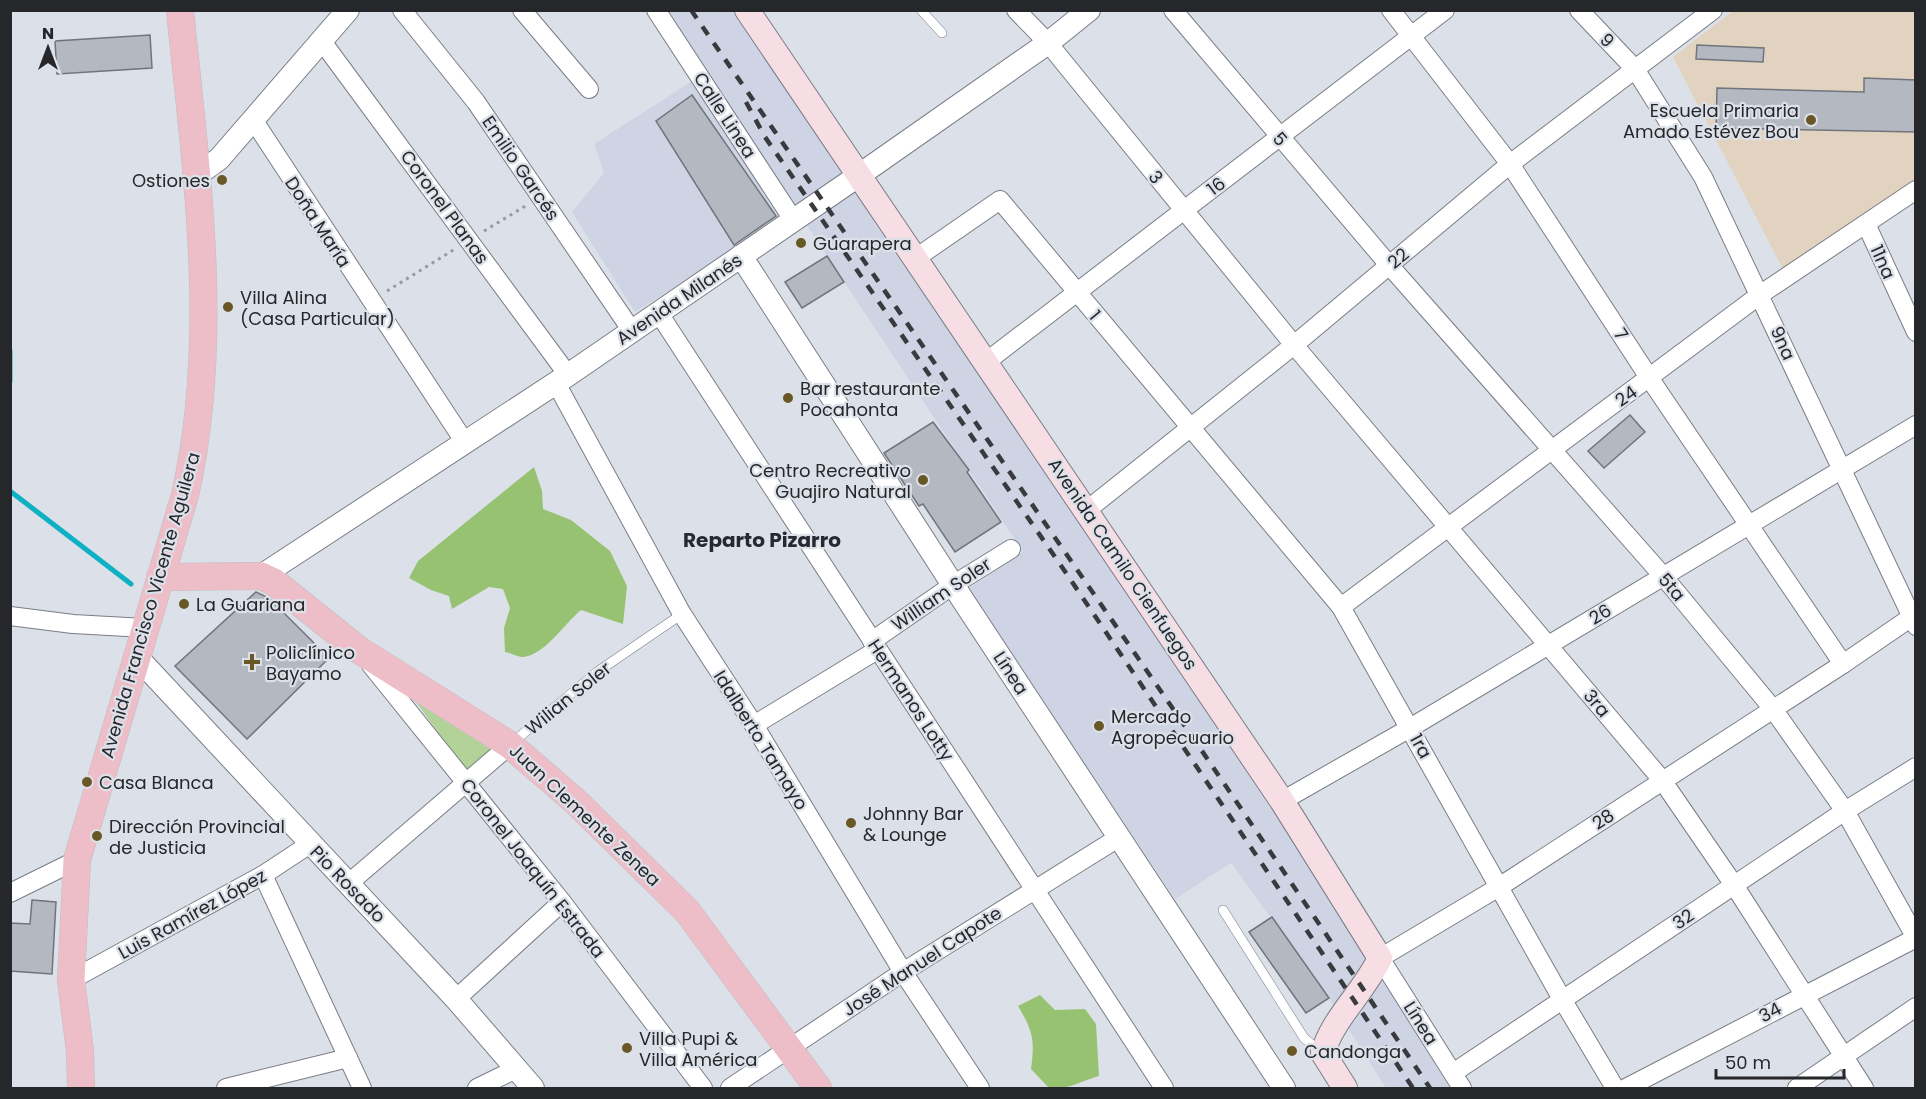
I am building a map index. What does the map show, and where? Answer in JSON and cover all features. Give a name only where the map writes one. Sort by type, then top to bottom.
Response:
[{"type":"main road","name":"Avenida Francisco Vicente Aguilera","points":[[81,1089],[80,1051],[71,980],[77,860],[185,495],[196,447],[201,406],[204,349],[197,175],[180,10]]},
{"type":"main road","name":"Avenida Camilo Cienfuegos","points":[[747,10],[1282,801],[1380,958]]},
{"type":"main road","points":[[160,577],[261,576]]},
{"type":"main road","name":"Juan Clemente Zenea","points":[[261,576],[274,582],[359,650],[510,745],[620,843],[687,911],[818,1089]]},
{"type":"main road","name":"28","points":[[1323,1053],[1328,1035],[1359,995],[1380,958]]},
{"type":"main road","points":[[1323,1053],[1345,1089]]},
{"type":"street","points":[[197,175],[219,159],[254,121],[321,39],[348,10]]},
{"type":"street","name":"Emilio Garcés","points":[[402,10],[476,102],[632,331]]},
{"type":"street","points":[[522,10],[589,88]]},
{"type":"street","name":"Calle Linea","points":[[656,10],[794,221]]},
{"type":"street","name":"3","points":[[1016,10],[1048,43],[1294,345]]},
{"type":"street","name":"Avenida Milanés","points":[[261,576],[562,379],[794,221],[1048,43],[1089,10]]},
{"type":"street","name":"5","points":[[1173,10],[1279,138],[1389,265]]},
{"type":"street","name":"7","points":[[1391,10],[1413,35],[1510,164],[1650,379],[1843,664]]},
{"type":"street","name":"16","points":[[986,362],[1445,10]]},
{"type":"street","name":"9","points":[[1579,10],[1635,69]]},
{"type":"street","name":"22","points":[[1087,510],[1294,345],[1510,164],[1713,10]]},
{"type":"street","name":"Coronel Planas","points":[[321,39],[562,379]]},
{"type":"street","name":"9na","points":[[1635,69],[1703,177],[1761,294],[1840,471],[1914,619]]},
{"type":"street","name":"Doña María","points":[[254,121],[464,441]]},
{"type":"street","name":"24","points":[[1341,608],[1551,448],[1650,379],[1761,294],[1916,190]]},
{"type":"street","name":"1","points":[[916,258],[1000,200],[1191,429]]},
{"type":"street","name":"11na","points":[[1866,224],[1916,332]]},
{"type":"street","name":"Línea","points":[[741,256],[952,585],[1284,1089]]},
{"type":"street","name":"5ta","points":[[1389,265],[1663,576],[1773,710],[1845,811],[1916,938]]},
{"type":"street","name":"Hermanos Lotty","points":[[658,312],[1164,1089]]},
{"type":"street","name":"3ra","points":[[1294,345],[1662,780],[1734,885],[1864,1089]]},
{"type":"street","name":"Idalberto Tamayo","points":[[562,379],[682,614],[754,725],[903,972],[980,1089]]},
{"type":"street","name":"26","points":[[1282,801],[1410,728],[1916,425]]},
{"type":"street","name":"1ra","points":[[1191,429],[1341,608],[1615,1089]]},
{"type":"street","name":"William Soler","points":[[754,725],[874,645],[952,585],[1011,549]]},
{"type":"street","points":[[10,616],[73,624],[145,628]]},
{"type":"street","name":"28","points":[[1380,958],[1499,887],[1914,619]]},
{"type":"street","name":"Coronel Joaquín Estrada","points":[[359,650],[562,902],[703,1089]]},
{"type":"street","name":"Pio Rosado","points":[[136,656],[456,999],[533,1089]]},
{"type":"street","name":"Wilian Soler","points":[[349,883],[510,745]]},
{"type":"street","name":"32","points":[[1458,1081],[1562,999],[1845,811],[1916,767]]},
{"type":"street","name":"José Manuel Capote","points":[[730,1089],[903,972],[1118,838]]},
{"type":"street","name":"Luis Ramírez López","points":[[71,980],[263,875],[310,844]]},
{"type":"street","points":[[12,890],[77,860]]},
{"type":"street","points":[[263,875],[362,1089]]},
{"type":"street","points":[[456,999],[562,902]]},
{"type":"street","name":"34","points":[[1626,1089],[1916,938]]},
{"type":"street","name":"Línea","points":[[1380,958],[1458,1081]]},
{"type":"street","points":[[1797,1089],[1916,1008]]},
{"type":"street","points":[[226,1089],[348,1058]]},
{"type":"street","points":[[477,1089],[516,1069]]},
{"type":"lane","points":[[921,10],[942,33]]},
{"type":"lane","name":"Wilian Soler","points":[[510,745],[597,672],[682,614]]},
{"type":"lane","points":[[1223,910],[1304,1038],[1323,1053]]},
{"type":"shaded area","points":[[665,11],[736,11],[1330,888],[1449,1088],[1386,1088],[1329,998],[1231,863],[1175,899],[968,589],[1023,552]]},
{"type":"shaded area","name":"Escuela Primaria Amado Estévez Bou","points":[[1733,11],[1915,11],[1915,183],[1786,275],[1673,57]]},
{"type":"shaded area","points":[[700,76],[783,219],[635,312],[572,212],[604,173],[594,144]]},
{"type":"green space","points":[[534,467],[542,491],[543,509],[571,520],[610,551],[627,586],[623,624],[581,610],[547,645],[523,657],[505,652],[504,628],[510,608],[503,589],[489,587],[452,609],[449,596],[431,590],[409,578],[418,561]]},
{"type":"green space","points":[[412,696],[503,749],[470,777]]},
{"type":"green space","points":[[1040,995],[1055,1010],[1085,1009],[1096,1024],[1099,1076],[1069,1086],[1049,1088],[1031,1069],[1032,1036],[1018,1006]]},
{"type":"building","points":[[150,35],[152,68],[57,74],[55,41]]},
{"type":"building","points":[[1697,45],[1764,48],[1763,62],[1696,59]]},
{"type":"building","points":[[1864,78],[1916,80],[1916,132],[1716,128],[1717,88],[1864,92]]},
{"type":"building","points":[[692,95],[776,216],[734,245],[656,121]]},
{"type":"building","points":[[827,256],[844,282],[802,308],[785,282]]},
{"type":"building","points":[[1630,415],[1645,432],[1604,468],[1588,451]]},
{"type":"building","points":[[933,422],[969,470],[967,472],[1001,522],[955,552],[923,504],[919,506],[884,453]]},
{"type":"building","name":"Policlínico Bayamo","points":[[256,592],[269,598],[329,658],[247,739],[175,666]]},
{"type":"building","points":[[32,900],[56,902],[52,974],[10,971],[10,923],[30,924]]},
{"type":"building","points":[[1272,917],[1329,998],[1306,1013],[1249,932]]},
{"type":"waterway","points":[[10,351],[10,381]]},
{"type":"waterway","points":[[10,491],[131,584]]},
{"type":"railway","points":[[691,10],[1198,745],[1430,1088]]},
{"type":"railway","points":[[746,102],[765,137],[1064,570],[1413,1088]]},
{"type":"place","name":"Escuela Primaria Amado Estévez Bou","points":[[1811,120]]},
{"type":"place","name":"Ostiones","points":[[222,180]]},
{"type":"place","name":"Guarapera","points":[[801,243]]},
{"type":"place","name":"Villa Alina (Casa Particular)","points":[[228,307]]},
{"type":"place","name":"Bar restaurante Pocahonta","points":[[788,398]]},
{"type":"place","name":"Centro Recreativo Guajiro Natural","points":[[923,480]]},
{"type":"place","name":"La Guariana","points":[[184,604]]},
{"type":"place","name":"Policlínico Bayamo","points":[[252,662]]},
{"type":"place","name":"Mercado Agropecuario","points":[[1099,726]]},
{"type":"place","name":"Casa Blanca","points":[[87,782]]},
{"type":"place","name":"Johnny Bar & Lounge","points":[[851,823]]},
{"type":"place","name":"Dirección Provincial de Justicia","points":[[97,836]]},
{"type":"place","name":"Villa Pupi & Villa América","points":[[627,1048]]},
{"type":"place","name":"Candonga","points":[[1292,1051]]},
{"type":"district","name":"Reparto Pizarro","points":[[762,540]]}]
